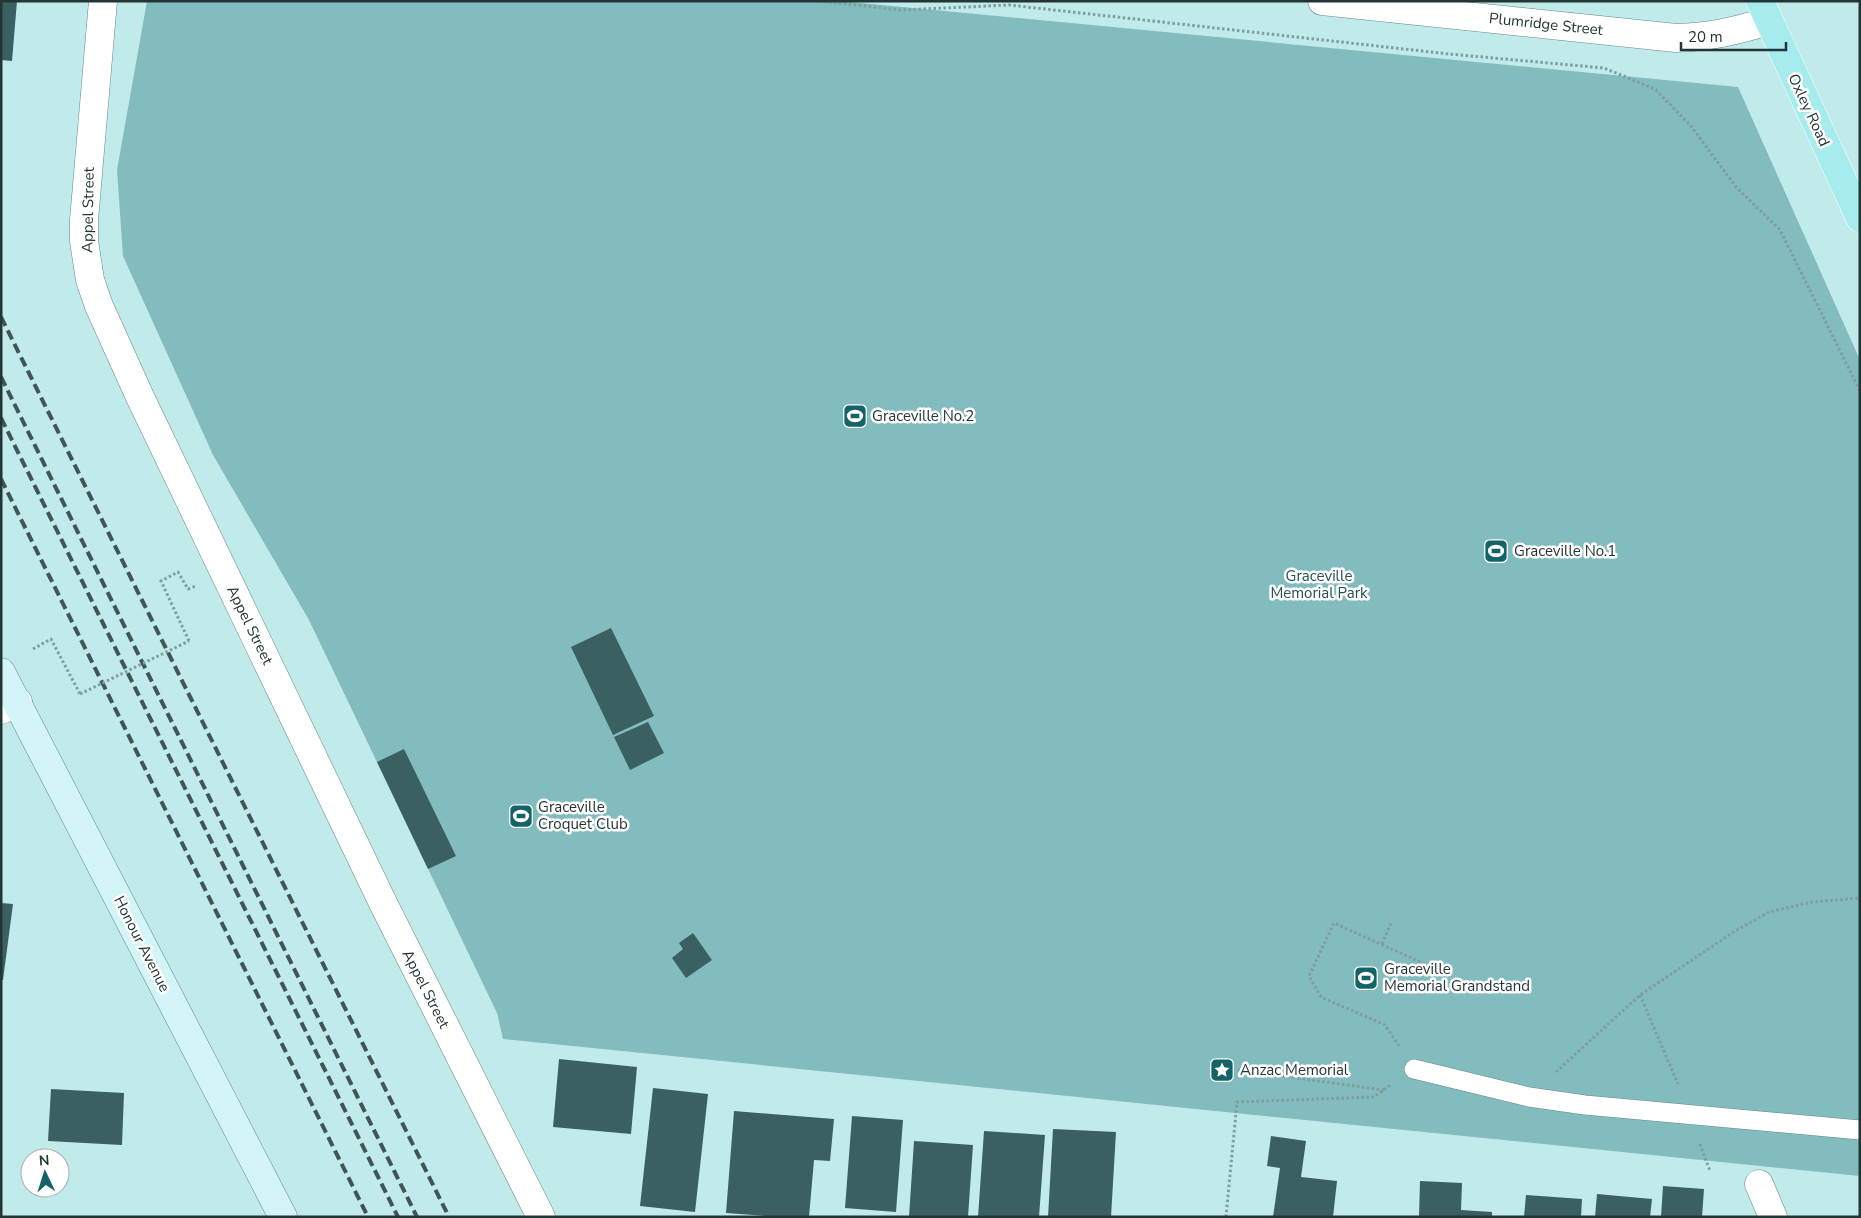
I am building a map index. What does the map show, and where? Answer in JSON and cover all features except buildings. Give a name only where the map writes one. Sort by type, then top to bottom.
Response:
[{"type":"main road","name":"Oxley Road","points":[[1764,11],[1860,218]]},
{"type":"main road","name":"Honour Avenue","points":[[1,672],[9,706],[283,1217]]},
{"type":"street","name":"Appel Street","points":[[103,1],[84,227],[84,241],[90,280],[99,306],[144,406],[379,894],[541,1217]]},
{"type":"street","name":"Plumridge Street","points":[[1322,1],[1676,38],[1719,35],[1764,11]]},
{"type":"street","points":[[1759,1184],[1773,1217]]},
{"type":"lane","points":[[1414,1070],[1530,1097],[1585,1105],[1860,1130]]},
{"type":"path","points":[[819,1],[901,10],[1009,5],[1439,53],[1604,68],[1656,89],[1691,126],[1736,187],[1780,230],[1860,391]]},
{"type":"path","points":[[33,649],[51,639],[80,694],[189,641],[161,581],[178,572],[188,590],[199,585]]},
{"type":"path","points":[[1530,1097],[1640,995],[1735,931],[1769,912],[1812,902],[1860,898]]},
{"type":"path","points":[[1226,1217],[1237,1102],[1374,1097],[1414,1070],[1385,1025],[1321,997],[1309,976],[1334,923],[1429,966]]},
{"type":"path","points":[[1382,944],[1391,923]]},
{"type":"path","points":[[1238,1070],[1385,1090]]},
{"type":"green space","name":"Graceville Memorial Park","points":[[147,1],[840,1],[1738,87],[1860,360],[1860,1176],[503,1039],[497,1013],[309,620],[213,455],[123,256],[117,170]]},
{"type":"railway","points":[[1,317],[449,1217]]},
{"type":"railway","points":[[1,377],[417,1217]]},
{"type":"railway","points":[[1,418],[398,1217]]},
{"type":"railway","points":[[1,479],[368,1217]]},
{"type":"place","name":"Graceville No.2","points":[[855,416]]},
{"type":"place","name":"Graceville No.1","points":[[1496,551]]},
{"type":"place","name":"Graceville Croquet Club","points":[[521,816]]},
{"type":"place","name":"Graceville Memorial Grandstand","points":[[1366,978]]},
{"type":"place","name":"Anzac Memorial","points":[[1222,1070]]}]
